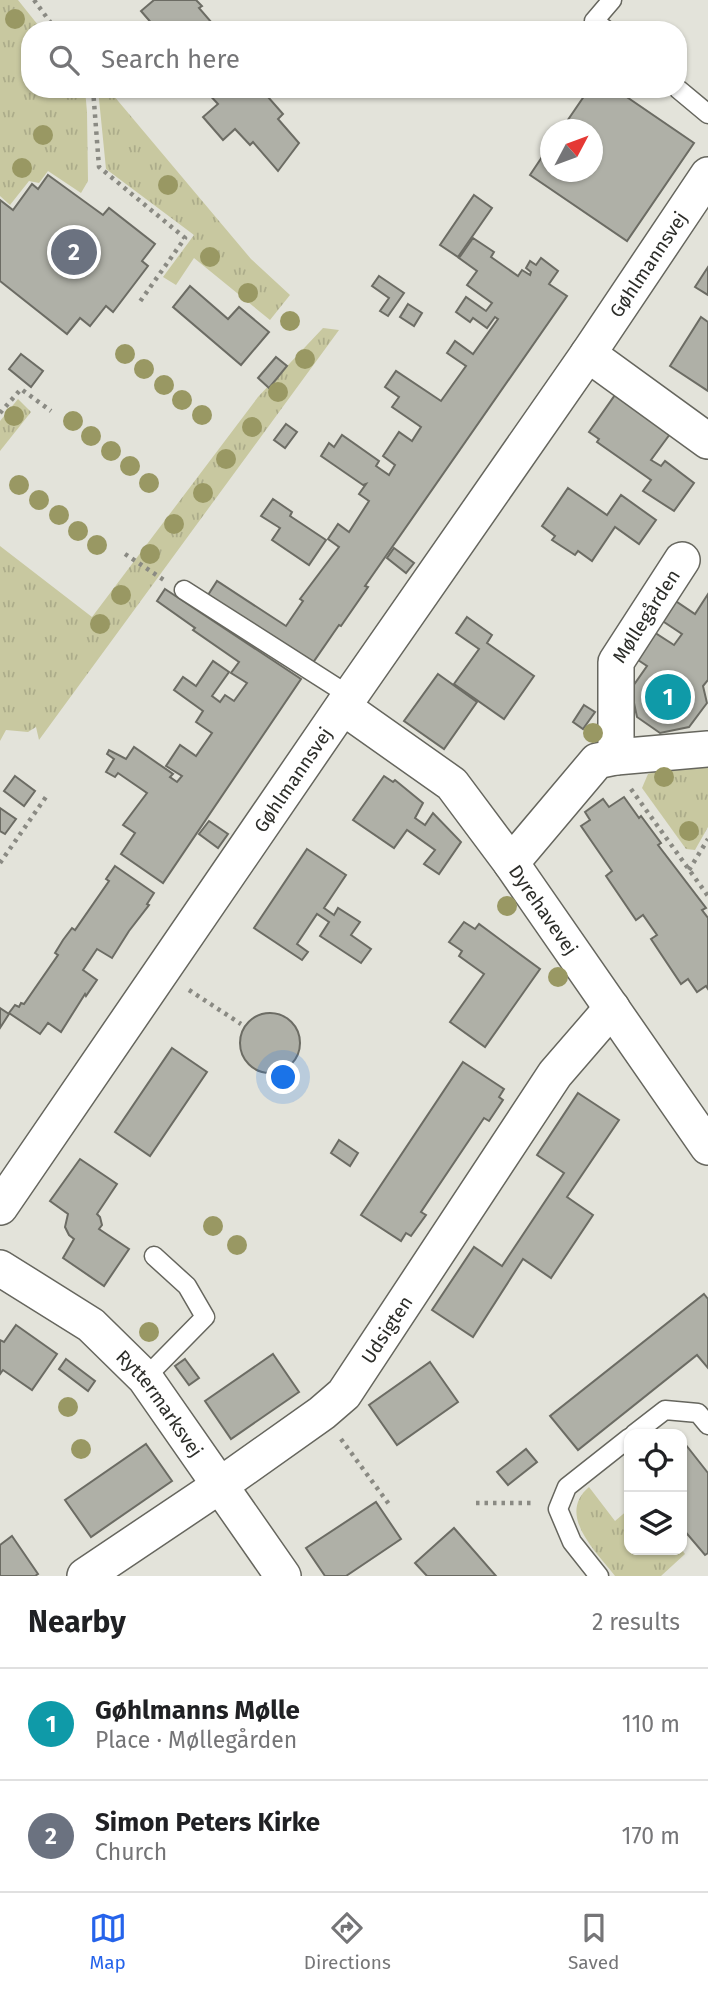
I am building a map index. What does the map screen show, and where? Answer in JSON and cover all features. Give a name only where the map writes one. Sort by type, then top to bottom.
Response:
[{"type":"street","name":"Gøhlmannsvej","points":[[0,1207],[588,354],[708,175]]},
{"type":"street","points":[[588,354],[708,441]]},
{"type":"street","name":"Møllegården","points":[[616,757],[616,662],[682,560]]},
{"type":"street","name":"Dyrehavevej","points":[[346,702],[452,784],[708,1147]]},
{"type":"street","points":[[510,863],[597,761],[708,749]]},
{"type":"street","name":"Udsigten","points":[[85,1576],[219,1486],[322,1413],[344,1394],[555,1074],[612,1008]]},
{"type":"street","name":"Ryttermarksvej","points":[[0,1268],[91,1325],[145,1378],[283,1576]]},
{"type":"lane","points":[[595,21],[612,0]]},
{"type":"lane","points":[[687,96],[708,114]]},
{"type":"lane","points":[[184,590],[346,702]]},
{"type":"lane","points":[[145,1378],[205,1317],[187,1286],[154,1256]]},
{"type":"lane","points":[[641,1429],[665,1410],[698,1413],[708,1425]]},
{"type":"lane","points":[[599,1576],[572,1542],[558,1509],[568,1487],[624,1442]]},
{"type":"path","points":[[34,0],[49,21]]},
{"type":"path","points":[[94,98],[99,167],[185,237],[139,303]]},
{"type":"path","points":[[0,413],[21,389],[51,411]]},
{"type":"path","points":[[125,554],[184,590]]},
{"type":"path","points":[[616,757],[627,784],[708,896]]},
{"type":"path","points":[[0,863],[48,794]]},
{"type":"path","points":[[689,870],[708,839]]},
{"type":"path","points":[[162,971],[241,1024]]},
{"type":"path","points":[[322,1413],[391,1507]]},
{"type":"path","points":[[476,1503],[539,1504],[558,1509]]},
{"type":"green space","points":[[0,0],[18,0],[35,21],[21,21],[21,98],[86,98],[88,181],[81,193],[48,171],[39,183],[29,181],[10,205],[0,196]]},
{"type":"green space","points":[[99,98],[116,98],[251,259],[290,295],[270,320],[194,258],[176,285],[163,277],[194,235],[106,169]]},
{"type":"green space","points":[[323,328],[339,330],[39,740],[36,727],[28,732],[6,730],[0,741],[0,546],[92,617],[258,397]]},
{"type":"green space","points":[[18,399],[31,412],[0,451],[0,421]]},
{"type":"green space","points":[[700,760],[708,765],[708,827],[695,850],[686,849],[642,788],[648,774]]},
{"type":"green space","points":[[589,1487],[615,1521],[624,1513],[624,1555],[684,1555],[661,1576],[615,1576],[582,1533],[576,1509],[580,1498]]},
{"type":"building","points":[[154,0],[196,0],[210,21],[150,21],[141,11]]},
{"type":"building","points":[[212,98],[269,98],[283,114],[278,119],[299,143],[278,171],[253,142],[250,145],[235,129],[223,140],[203,117],[218,104]]},
{"type":"building","points":[[583,98],[628,98],[694,143],[627,241],[540,182],[603,182],[603,119],[569,119]]},
{"type":"building","points":[[540,160],[540,182],[530,175]]},
{"type":"building","points":[[48,175],[103,215],[109,208],[155,244],[142,261],[148,266],[113,312],[106,306],[90,326],[80,318],[67,334],[0,281],[0,200],[13,210],[32,184],[38,189]]},
{"type":"building","points":[[474,195],[492,208],[458,257],[440,245]]},
{"type":"building","points":[[473,238],[494,252],[491,257],[518,276],[522,270],[530,275],[531,272],[526,268],[530,261],[536,265],[541,258],[558,271],[549,284],[567,296],[365,586],[368,587],[341,626],[339,625],[312,664],[208,595],[217,581],[286,626],[303,601],[300,599],[339,547],[328,539],[338,524],[349,532],[369,501],[359,494],[366,484],[363,485],[321,456],[329,443],[334,447],[342,435],[379,461],[376,466],[389,475],[395,465],[383,456],[399,432],[412,441],[421,427],[392,407],[399,397],[385,387],[396,371],[441,401],[466,366],[447,353],[455,341],[473,354],[498,319],[495,317],[487,328],[473,318],[470,322],[456,312],[466,297],[486,311],[492,303],[467,285],[477,271],[459,258]]},
{"type":"building","points":[[708,267],[708,295],[695,287]]},
{"type":"building","points":[[379,276],[404,293],[388,316],[380,311],[389,298],[372,286]]},
{"type":"building","points":[[190,286],[228,319],[239,307],[269,332],[241,365],[173,307]]},
{"type":"building","points":[[408,304],[422,313],[414,326],[400,317]]},
{"type":"building","points":[[701,317],[708,322],[708,391],[670,366]]},
{"type":"building","points":[[21,354],[43,371],[31,387],[9,369]]},
{"type":"building","points":[[276,357],[287,366],[269,388],[258,378]]},
{"type":"building","points":[[615,395],[670,434],[651,460],[661,466],[665,461],[694,483],[674,511],[643,491],[651,480],[597,442],[599,439],[589,432]]},
{"type":"building","points":[[286,424],[297,432],[285,448],[274,440]]},
{"type":"building","points":[[568,488],[607,515],[621,495],[656,520],[639,544],[615,527],[592,561],[578,551],[575,555],[552,540],[555,536],[542,526]]},
{"type":"building","points":[[273,499],[292,512],[290,516],[326,540],[309,565],[272,540],[280,528],[261,516]]},
{"type":"building","points":[[394,548],[414,563],[406,573],[387,558]]},
{"type":"building","points":[[165,589],[301,679],[163,883],[121,854],[135,833],[123,825],[147,793],[118,773],[115,777],[106,772],[114,759],[107,754],[109,750],[126,759],[134,747],[173,774],[170,777],[177,782],[182,776],[166,766],[180,745],[196,756],[212,733],[196,722],[203,711],[174,690],[183,677],[196,686],[213,661],[229,672],[212,696],[220,702],[225,695],[234,701],[247,683],[231,673],[239,662],[157,601]]},
{"type":"building","points":[[708,594],[708,680],[703,686],[707,703],[689,727],[660,733],[637,717],[631,689],[647,666],[632,656],[649,629],[674,645],[682,634],[661,620],[674,600],[695,614]]},
{"type":"building","points":[[467,617],[492,635],[487,643],[534,676],[504,719],[454,684],[479,649],[456,633]]},
{"type":"building","points":[[438,674],[477,702],[444,749],[404,721]]},
{"type":"building","points":[[584,705],[595,712],[583,729],[573,722]]},
{"type":"building","points":[[15,776],[35,791],[24,806],[4,791]]},
{"type":"building","points":[[384,776],[393,782],[395,780],[423,803],[415,818],[425,825],[433,813],[461,842],[439,874],[424,864],[435,850],[407,830],[394,848],[353,820]]},
{"type":"building","points":[[624,797],[661,843],[658,845],[706,908],[702,910],[708,918],[708,989],[706,986],[697,992],[688,979],[681,984],[651,939],[657,935],[643,915],[636,920],[606,876],[612,871],[581,826],[590,820],[585,812],[603,799],[609,807]]},
{"type":"building","points":[[0,808],[16,819],[5,834],[0,831]]},
{"type":"building","points":[[209,821],[228,834],[218,848],[199,834]]},
{"type":"building","points":[[307,849],[346,875],[324,908],[334,915],[338,908],[360,922],[351,935],[371,949],[361,963],[320,936],[329,922],[317,914],[297,944],[308,952],[302,960],[254,928]]},
{"type":"building","points":[[115,866],[154,893],[147,904],[149,905],[112,958],[97,949],[83,970],[97,980],[61,1032],[48,1023],[40,1034],[9,1013],[15,1005],[19,1007],[21,1003],[24,1004],[58,955],[55,953],[63,940],[72,928],[75,930],[109,881],[106,879]]},
{"type":"building","points":[[464,922],[475,929],[479,924],[540,969],[485,1047],[450,1022],[484,974],[459,956],[462,951],[449,942]]},
{"type":"building","points":[[0,1008],[9,1014],[0,1028]]},
{"type":"building","points":[[270,1013],[291,1022],[300,1043],[291,1064],[270,1073],[249,1064],[240,1043],[249,1022]]},
{"type":"building","points":[[172,1048],[207,1072],[150,1156],[115,1132]]},
{"type":"building","points":[[463,1062],[504,1089],[499,1097],[503,1100],[489,1121],[484,1118],[421,1212],[426,1215],[411,1236],[406,1233],[401,1241],[361,1215]]},
{"type":"building","points":[[578,1093],[619,1120],[567,1197],[593,1215],[551,1278],[523,1259],[473,1337],[432,1310],[474,1247],[502,1266],[564,1173],[537,1155]]},
{"type":"building","points":[[339,1140],[358,1153],[350,1166],[331,1153]]},
{"type":"building","points":[[80,1159],[117,1184],[97,1214],[102,1225],[99,1229],[129,1249],[104,1286],[63,1258],[74,1239],[65,1227],[68,1214],[50,1201]]},
{"type":"building","points":[[704,1294],[708,1299],[708,1368],[697,1355],[578,1450],[550,1416]]},
{"type":"building","points":[[16,1325],[57,1354],[32,1390],[3,1370],[0,1374],[0,1340],[4,1342]]},
{"type":"building","points":[[273,1354],[299,1392],[231,1439],[205,1401]]},
{"type":"building","points":[[66,1359],[95,1381],[88,1391],[59,1369]]},
{"type":"building","points":[[185,1359],[199,1378],[189,1385],[175,1366]]},
{"type":"building","points":[[430,1362],[458,1402],[397,1445],[369,1405]]},
{"type":"building","points":[[146,1444],[172,1481],[91,1537],[65,1500]]},
{"type":"building","points":[[687,1446],[708,1473],[708,1553],[705,1555],[687,1534]]},
{"type":"building","points":[[526,1449],[537,1462],[508,1485],[497,1472]]},
{"type":"building","points":[[376,1502],[401,1539],[346,1576],[325,1576],[306,1548]]},
{"type":"building","points":[[454,1528],[496,1576],[427,1576],[415,1563]]},
{"type":"building","points":[[12,1536],[38,1574],[35,1576],[0,1576],[0,1545]]},
{"type":"place","name":"Simon Peters Kirke","points":[[74,252]]},
{"type":"place","name":"Gøhlmanns Mølle","points":[[668,697]]}]
